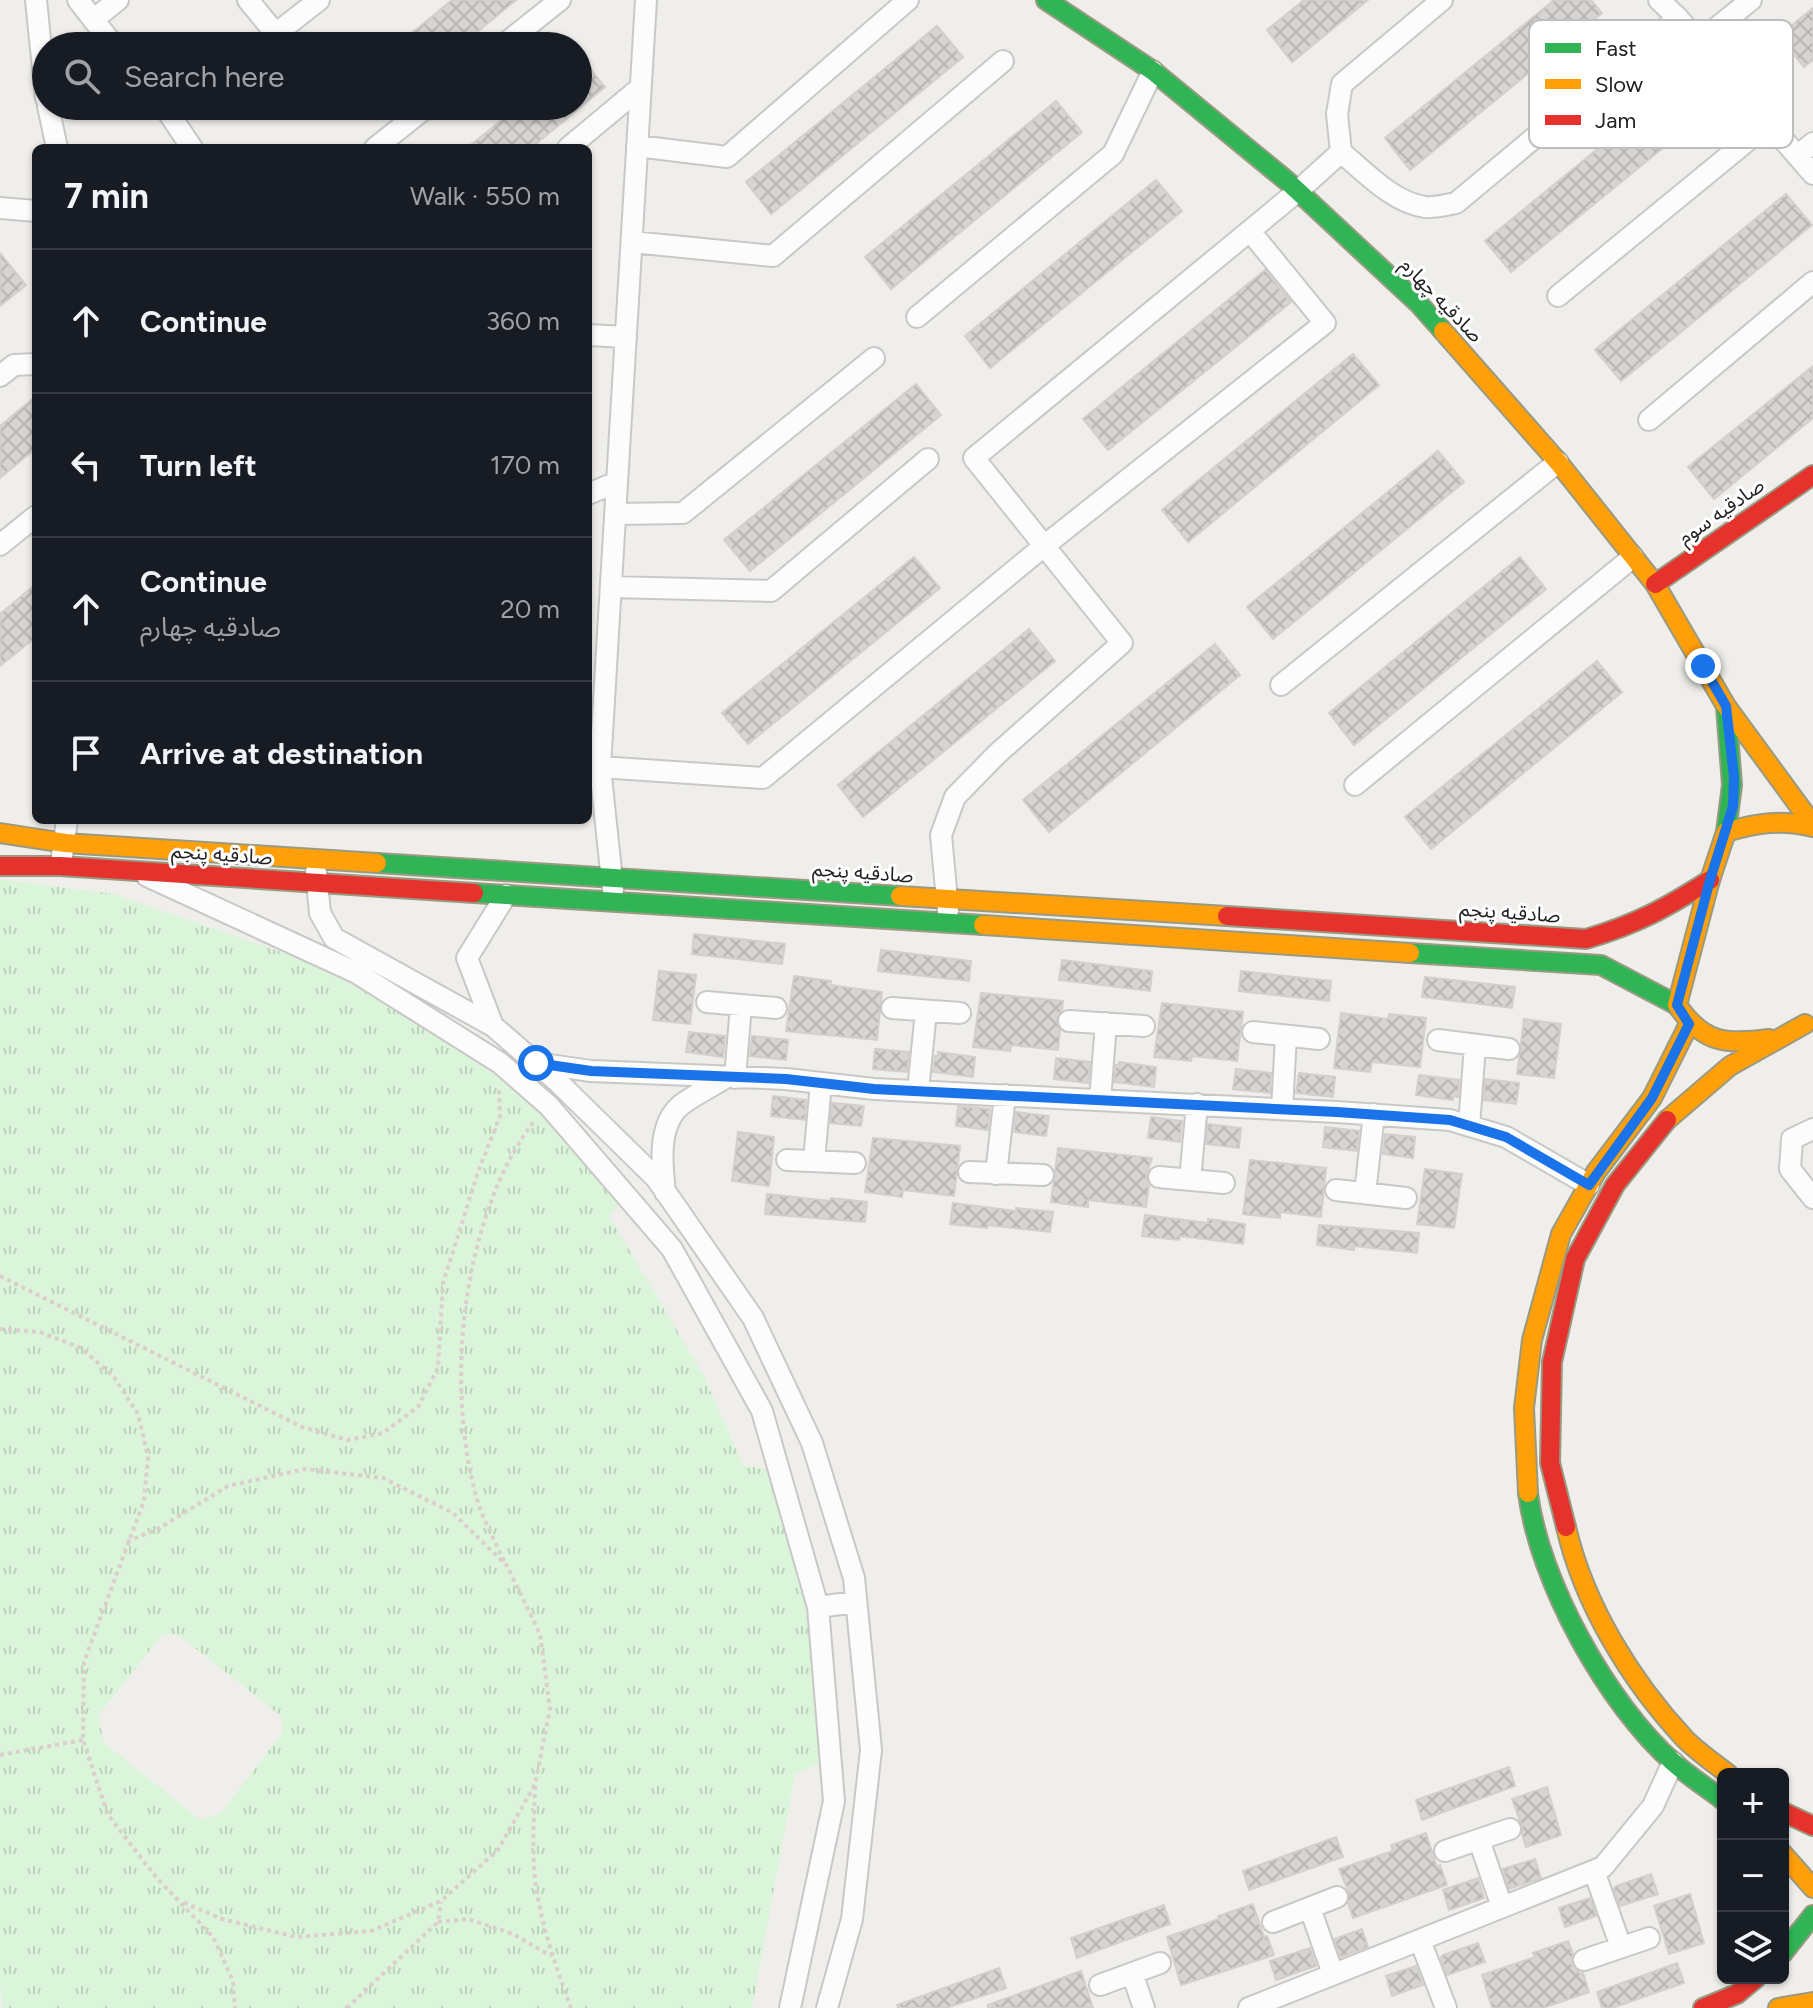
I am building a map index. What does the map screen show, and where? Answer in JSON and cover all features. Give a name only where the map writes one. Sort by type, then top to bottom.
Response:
[{"type":"street","points":[[36,0],[39,32]]},
{"type":"street","points":[[78,0],[103,32]]},
{"type":"street","points":[[93,20],[118,0]]},
{"type":"street","points":[[248,0],[264,32]]},
{"type":"street","points":[[278,32],[319,0]]},
{"type":"street","points":[[520,32],[560,0]]},
{"type":"street","points":[[614,902],[594,764],[611,587],[646,0]]},
{"type":"street","points":[[637,146],[727,157],[908,0]]},
{"type":"street","name":"صادقیه چهارم","points":[[1046,0],[1153,71],[1298,191],[1419,304],[1558,462],[1655,584],[1726,706],[1813,826]]},
{"type":"street","points":[[1442,0],[1342,84],[1337,114],[1341,152],[1383,187],[1407,202],[1428,208],[1456,203],[1529,142]]},
{"type":"street","points":[[1659,0],[1678,18],[1676,20]]},
{"type":"street","points":[[1726,20],[1751,0]]},
{"type":"street","points":[[632,242],[773,256],[1003,61]]},
{"type":"street","points":[[917,317],[1113,154],[1153,71]]},
{"type":"street","points":[[573,144],[640,88]]},
{"type":"street","points":[[51,120],[56,144]]},
{"type":"street","points":[[178,120],[190,144]]},
{"type":"street","points":[[380,144],[410,120]]},
{"type":"street","points":[[1558,296],[1739,148]]},
{"type":"street","points":[[1805,149],[1813,174]]},
{"type":"street","points":[[948,923],[941,835],[955,797],[997,754],[1122,643],[974,458],[1298,191],[1341,152]]},
{"type":"street","points":[[0,208],[32,211]]},
{"type":"street","points":[[594,764],[763,778],[1044,546],[1325,323],[1250,231]]},
{"type":"street","points":[[1649,420],[1813,282]]},
{"type":"street","points":[[592,335],[626,337]]},
{"type":"street","points":[[615,514],[683,513],[874,358]]},
{"type":"street","points":[[0,376],[14,365],[32,364]]},
{"type":"street","points":[[611,587],[771,591],[928,459]]},
{"type":"street","points":[[1281,685],[1558,462]]},
{"type":"street","name":"صادقیه سوم","points":[[1655,584],[1813,475]]},
{"type":"street","points":[[592,492],[617,482]]},
{"type":"street","points":[[0,545],[32,519]]},
{"type":"street","points":[[1355,785],[1633,557]]},
{"type":"street","points":[[1726,706],[1734,777],[1733,806],[1677,1005],[1689,1024],[1705,1036],[1730,1044],[1768,1039],[1809,1022]]},
{"type":"street","points":[[1726,832],[1764,820],[1788,820],[1813,826]]},
{"type":"street","points":[[60,866],[67,824]]},
{"type":"street","name":"صادقیه پنجم","points":[[0,833],[65,843],[1586,939],[1630,926],[1710,880]]},
{"type":"street","points":[[314,859],[320,913],[334,938],[493,1026],[656,1178],[753,1318],[805,1429],[854,1578],[871,1750],[852,1919],[827,2008]]},
{"type":"street","name":"صادقیه پنجم","points":[[0,866],[60,866],[1601,965],[1677,1005]]},
{"type":"street","points":[[136,871],[357,973],[500,1063],[549,1106],[672,1249],[762,1411],[818,1607],[834,1801],[790,2008]]},
{"type":"street","points":[[493,1026],[467,958],[506,895]]},
{"type":"street","points":[[1585,964],[1586,939]]},
{"type":"street","points":[[707,1002],[776,1008]]},
{"type":"street","points":[[730,1078],[741,1005]]},
{"type":"street","points":[[892,1008],[960,1013]]},
{"type":"street","points":[[918,1091],[926,1011]]},
{"type":"street","points":[[1069,1021],[1144,1026]]},
{"type":"street","points":[[1721,1768],[1686,1740],[1621,1658],[1575,1566],[1550,1463],[1552,1362],[1575,1259],[1615,1185],[1665,1122],[1730,1066],[1809,1022]]},
{"type":"street","points":[[1100,1100],[1106,1023]]},
{"type":"street","points":[[1689,1024],[1644,1108],[1589,1185],[1561,1234],[1532,1340],[1524,1408],[1528,1496],[1535,1536],[1573,1630],[1628,1712],[1673,1762],[1717,1795]]},
{"type":"street","points":[[1253,1032],[1319,1039]]},
{"type":"street","points":[[1282,1109],[1286,1036]]},
{"type":"street","points":[[1438,1040],[1509,1049]]},
{"type":"street","points":[[1469,1126],[1475,1045]]},
{"type":"street","points":[[536,1063],[591,1071],[1450,1120],[1506,1137],[1589,1185]]},
{"type":"street","points":[[665,1192],[661,1157],[665,1133],[678,1107],[730,1078]]},
{"type":"street","points":[[814,1161],[821,1083]]},
{"type":"street","points":[[996,1174],[1005,1095]]},
{"type":"street","points":[[1190,1180],[1197,1104]]},
{"type":"street","points":[[1644,1108],[1665,1122]]},
{"type":"street","points":[[1365,1193],[1374,1114]]},
{"type":"street","points":[[1813,1129],[1792,1139],[1790,1169],[1813,1198]]},
{"type":"street","points":[[787,1160],[855,1163]]},
{"type":"street","points":[[969,1172],[1043,1175]]},
{"type":"street","points":[[1159,1177],[1224,1183]]},
{"type":"street","points":[[1336,1190],[1406,1198]]},
{"type":"street","points":[[1528,1496],[1556,1494]]},
{"type":"street","points":[[818,1607],[856,1602]]},
{"type":"street","points":[[1252,2007],[1603,1867],[1653,1806],[1673,1762]]},
{"type":"street","points":[[1789,1815],[1813,1826]]},
{"type":"street","points":[[1445,1851],[1510,1829]]},
{"type":"street","points":[[1479,1840],[1502,1907]]},
{"type":"street","points":[[1789,1861],[1813,1888]]},
{"type":"street","points":[[1594,1871],[1621,1947]]},
{"type":"street","points":[[1273,1922],[1337,1897]]},
{"type":"street","points":[[1310,1908],[1333,1974]]},
{"type":"street","points":[[1789,1945],[1813,1915]]},
{"type":"street","points":[[1584,1960],[1649,1938]]},
{"type":"street","points":[[1420,1940],[1446,2008]]},
{"type":"street","points":[[1100,1985],[1160,1963]]},
{"type":"street","points":[[1132,1973],[1144,2008]]},
{"type":"street","points":[[1703,2008],[1740,2001],[1752,1984]]},
{"type":"street","points":[[1778,2008],[1813,2002]]},
{"type":"path","points":[[0,1276],[302,1427],[348,1440],[383,1433],[418,1407],[438,1368],[443,1283],[478,1172],[500,1116],[500,1063]]},
{"type":"path","points":[[549,1106],[521,1138],[493,1197],[470,1267],[463,1351],[462,1425],[477,1501],[540,1634],[550,1709],[535,1784],[533,1841],[537,1892],[552,1957],[571,2008]]},
{"type":"path","points":[[0,1329],[40,1332],[81,1348],[114,1377],[138,1414],[148,1457],[144,1501],[84,1662],[83,1740],[108,1815],[156,1877],[213,1937],[233,1981],[235,2008]]},
{"type":"path","points":[[127,1542],[161,1527],[228,1486],[305,1469],[383,1478],[453,1513],[507,1566]]},
{"type":"path","points":[[0,1755],[83,1740]]},
{"type":"path","points":[[180,1901],[222,1919],[296,1937],[371,1931],[441,1901],[498,1850],[535,1784]]},
{"type":"path","points":[[438,1922],[441,1901]]},
{"type":"path","points":[[347,2008],[438,1922],[468,1919],[513,1934],[552,1957]]},
{"type":"green space","points":[[0,879],[114,894],[299,958],[375,996],[498,1066],[543,1110],[623,1200],[609,1216],[704,1376],[743,1465],[773,1471],[812,1620],[826,1759],[795,1775],[752,2008],[3,2008],[0,1987]],"holes":[[[177,1634],[281,1716],[283,1732],[220,1814],[199,1819],[104,1743],[98,1716],[162,1635]]]},
{"type":"building","points":[[452,0],[516,0],[477,32],[413,32]]},
{"type":"building","points":[[1304,0],[1368,0],[1292,62],[1267,30]]},
{"type":"building","points":[[1554,0],[1591,0],[1602,13],[1593,20],[1530,20]]},
{"type":"building","points":[[1813,8],[1813,60],[1804,67],[1793,53],[1793,24]]},
{"type":"building","points":[[1529,20],[1529,73],[1410,170],[1385,138]]},
{"type":"building","points":[[937,26],[963,57],[771,214],[746,182]]},
{"type":"building","points":[[592,71],[605,87],[592,98]]},
{"type":"building","points":[[1056,101],[1082,132],[891,289],[865,257]]},
{"type":"building","points":[[502,120],[565,120],[536,144],[472,144]]},
{"type":"building","points":[[1599,148],[1663,148],[1511,272],[1485,241]]},
{"type":"building","points":[[1156,180],[1182,211],[990,368],[965,336]]},
{"type":"building","points":[[1786,194],[1812,225],[1621,381],[1595,350]]},
{"type":"building","points":[[0,253],[26,285],[0,306]]},
{"type":"building","points":[[1265,270],[1291,302],[1108,450],[1083,419]]},
{"type":"building","points":[[1353,354],[1379,385],[1188,542],[1162,510]]},
{"type":"building","points":[[1813,366],[1813,418],[1714,499],[1688,467]]},
{"type":"building","points":[[916,384],[941,415],[750,571],[724,540]]},
{"type":"building","points":[[32,399],[32,451],[0,478],[0,426]]},
{"type":"building","points":[[1438,451],[1464,482],[1273,639],[1247,607]]},
{"type":"building","points":[[914,557],[940,588],[748,744],[722,713]]},
{"type":"building","points":[[1520,557],[1546,589],[1354,745],[1329,713]]},
{"type":"building","points":[[32,587],[32,640],[0,666],[0,614]]},
{"type":"building","points":[[1029,629],[1055,661],[863,817],[838,785]]},
{"type":"building","points":[[1215,644],[1240,675],[1049,832],[1023,800]]},
{"type":"building","points":[[1597,661],[1622,692],[1431,849],[1405,817]]},
{"type":"building","points":[[694,934],[785,944],[782,964],[692,954]]},
{"type":"building","points":[[881,950],[971,961],[969,981],[878,971]]},
{"type":"building","points":[[1062,960],[1152,971],[1150,991],[1059,980]]},
{"type":"building","points":[[659,971],[696,975],[690,1024],[653,1020]]},
{"type":"building","points":[[1241,971],[1331,981],[1329,1001],[1239,991]]},
{"type":"building","points":[[794,976],[831,981],[830,985],[882,992],[877,1040],[786,1031]]},
{"type":"building","points":[[1425,977],[1515,987],[1512,1008],[1422,997]]},
{"type":"building","points":[[981,993],[1063,1001],[1056,1019],[1060,1030],[1058,1050],[1011,1045],[1010,1051],[973,1047]]},
{"type":"building","points":[[1162,1003],[1243,1012],[1237,1061],[1192,1056],[1191,1061],[1154,1057]]},
{"type":"building","points":[[1341,1013],[1388,1019],[1389,1014],[1426,1018],[1420,1067],[1372,1062],[1370,1072],[1334,1068]]},
{"type":"building","points":[[1524,1019],[1561,1024],[1554,1078],[1517,1074]]},
{"type":"building","points":[[689,1032],[725,1036],[723,1057],[686,1052]]},
{"type":"building","points":[[752,1036],[788,1040],[786,1060],[750,1056]]},
{"type":"building","points":[[875,1049],[909,1052],[907,1072],[873,1069]]},
{"type":"building","points":[[938,1052],[975,1057],[973,1077],[933,1072]]},
{"type":"building","points":[[1056,1058],[1090,1062],[1088,1083],[1054,1079]]},
{"type":"building","points":[[1119,1062],[1156,1067],[1154,1087],[1114,1082]]},
{"type":"building","points":[[1236,1069],[1271,1073],[1270,1093],[1233,1089]]},
{"type":"building","points":[[1299,1073],[1335,1077],[1333,1097],[1296,1093]]},
{"type":"building","points":[[1419,1075],[1459,1080],[1458,1097],[1453,1096],[1453,1100],[1416,1095]]},
{"type":"building","points":[[1485,1079],[1519,1083],[1516,1104],[1484,1100]]},
{"type":"building","points":[[773,1096],[806,1100],[805,1120],[771,1116]]},
{"type":"building","points":[[832,1103],[864,1106],[861,1126],[830,1123]]},
{"type":"building","points":[[958,1106],[990,1109],[988,1130],[956,1126]]},
{"type":"building","points":[[1016,1112],[1049,1116],[1046,1136],[1014,1132]]},
{"type":"building","points":[[1151,1117],[1182,1121],[1180,1142],[1148,1138]]},
{"type":"building","points":[[1208,1124],[1241,1128],[1239,1148],[1206,1144]]},
{"type":"building","points":[[1325,1127],[1359,1131],[1357,1151],[1323,1147]]},
{"type":"building","points":[[738,1132],[774,1137],[769,1186],[732,1181]]},
{"type":"building","points":[[1385,1134],[1415,1137],[1413,1158],[1383,1154]]},
{"type":"building","points":[[873,1138],[960,1146],[954,1196],[903,1190],[902,1197],[865,1192]]},
{"type":"building","points":[[1058,1148],[1152,1158],[1146,1175],[1149,1185],[1146,1207],[1088,1200],[1088,1207],[1051,1202]]},
{"type":"building","points":[[1250,1160],[1326,1168],[1321,1217],[1280,1212],[1280,1218],[1243,1214]]},
{"type":"building","points":[[1425,1169],[1462,1174],[1454,1228],[1417,1224]]},
{"type":"building","points":[[767,1194],[867,1202],[865,1222],[765,1214]]},
{"type":"building","points":[[953,1203],[1053,1212],[1050,1232],[950,1224]]},
{"type":"building","points":[[1145,1215],[1245,1224],[1243,1244],[1180,1236],[1179,1240],[1142,1236]]},
{"type":"building","points":[[1319,1225],[1419,1233],[1417,1253],[1317,1245]]},
{"type":"building","points":[[1509,1767],[1515,1786],[1422,1820],[1416,1800]]},
{"type":"building","points":[[1547,1787],[1561,1835],[1526,1847],[1512,1799]]},
{"type":"building","points":[[1426,1833],[1437,1867],[1440,1865],[1447,1885],[1353,1918],[1348,1903],[1349,1893],[1339,1869],[1393,1851],[1391,1845]]},
{"type":"building","points":[[1336,1837],[1343,1857],[1249,1890],[1243,1871]]},
{"type":"building","points":[[1535,1859],[1541,1878],[1509,1889],[1503,1869]]},
{"type":"building","points":[[1651,1874],[1658,1894],[1620,1906],[1614,1889],[1616,1886]]},
{"type":"building","points":[[1478,1878],[1484,1898],[1449,1910],[1443,1890]]},
{"type":"building","points":[[1690,1894],[1704,1943],[1669,1954],[1654,1906]]},
{"type":"building","points":[[1590,1898],[1596,1916],[1565,1927],[1559,1908]]},
{"type":"building","points":[[1253,1904],[1274,1955],[1181,1985],[1167,1937]]},
{"type":"building","points":[[1164,1905],[1170,1924],[1077,1958],[1071,1938]]},
{"type":"building","points":[[1362,1929],[1368,1947],[1341,1957],[1334,1939]]},
{"type":"building","points":[[1568,1941],[1573,1954],[1572,1965],[1580,1974],[1583,1973],[1589,1992],[1543,2008],[1492,2008],[1482,1975],[1535,1957],[1533,1953]]},
{"type":"building","points":[[1478,1943],[1485,1962],[1447,1975],[1441,1958],[1443,1955]]},
{"type":"building","points":[[1310,1948],[1316,1966],[1276,1980],[1270,1961]]},
{"type":"building","points":[[1677,1963],[1684,1983],[1612,2008],[1602,2008],[1597,1992]]},
{"type":"building","points":[[1416,1966],[1423,1985],[1392,1996],[1386,1976]]},
{"type":"building","points":[[999,1968],[1006,1988],[946,2008],[898,2008],[897,2005]]},
{"type":"building","points":[[1081,1971],[1093,2008],[988,2008],[988,2005]]},
{"type":"traffic: fast","points":[[1046,0],[1153,71],[1287,181],[1419,304],[1443,331]]},
{"type":"traffic: fast","points":[[1726,707],[1732,785],[1726,832]]},
{"type":"traffic: fast","points":[[377,863],[900,896]]},
{"type":"traffic: fast","points":[[474,893],[983,925]]},
{"type":"traffic: fast","points":[[1410,953],[1601,965],[1677,1005]]},
{"type":"traffic: fast","points":[[1528,1493],[1546,1564],[1561,1602],[1601,1675],[1649,1738],[1680,1768],[1717,1796]]},
{"type":"traffic: fast","points":[[1789,1945],[1813,1915]]},
{"type":"traffic: slow","points":[[1443,331],[1558,462],[1655,584],[1726,706],[1813,825]]},
{"type":"traffic: slow","points":[[1769,1039],[1740,1042],[1716,1038],[1696,1027],[1677,1005],[1726,832],[1769,823],[1813,827]]},
{"type":"traffic: slow","points":[[0,833],[65,843],[377,863]]},
{"type":"traffic: slow","points":[[900,896],[1227,916]]},
{"type":"traffic: slow","points":[[983,925],[1410,953]]},
{"type":"traffic: slow","points":[[1528,1493],[1524,1408],[1532,1340],[1561,1234],[1596,1172],[1652,1098],[1689,1024]]},
{"type":"traffic: slow","points":[[1667,1120],[1730,1066],[1805,1024]]},
{"type":"traffic: slow","points":[[1566,1527],[1597,1613],[1628,1667],[1685,1739],[1720,1768]]},
{"type":"traffic: slow","points":[[1789,1861],[1813,1888]]},
{"type":"traffic: slow","points":[[1778,2008],[1813,2002]]},
{"type":"traffic: jam","points":[[1655,584],[1813,475]]},
{"type":"traffic: jam","points":[[0,866],[60,866],[474,893]]},
{"type":"traffic: jam","points":[[1227,916],[1586,939],[1651,914],[1710,880]]},
{"type":"traffic: jam","points":[[1566,1527],[1550,1463],[1552,1362],[1575,1259],[1615,1185],[1667,1120]]},
{"type":"traffic: jam","points":[[1789,1815],[1813,1826]]},
{"type":"traffic: jam","points":[[1703,2008],[1737,1994],[1749,1984]]},
{"type":"route","points":[[536,1063],[591,1071],[786,1079],[874,1089],[1450,1120],[1506,1137],[1589,1185],[1652,1098],[1689,1024],[1677,1005],[1733,806],[1734,777],[1726,706],[1703,666]]}]
